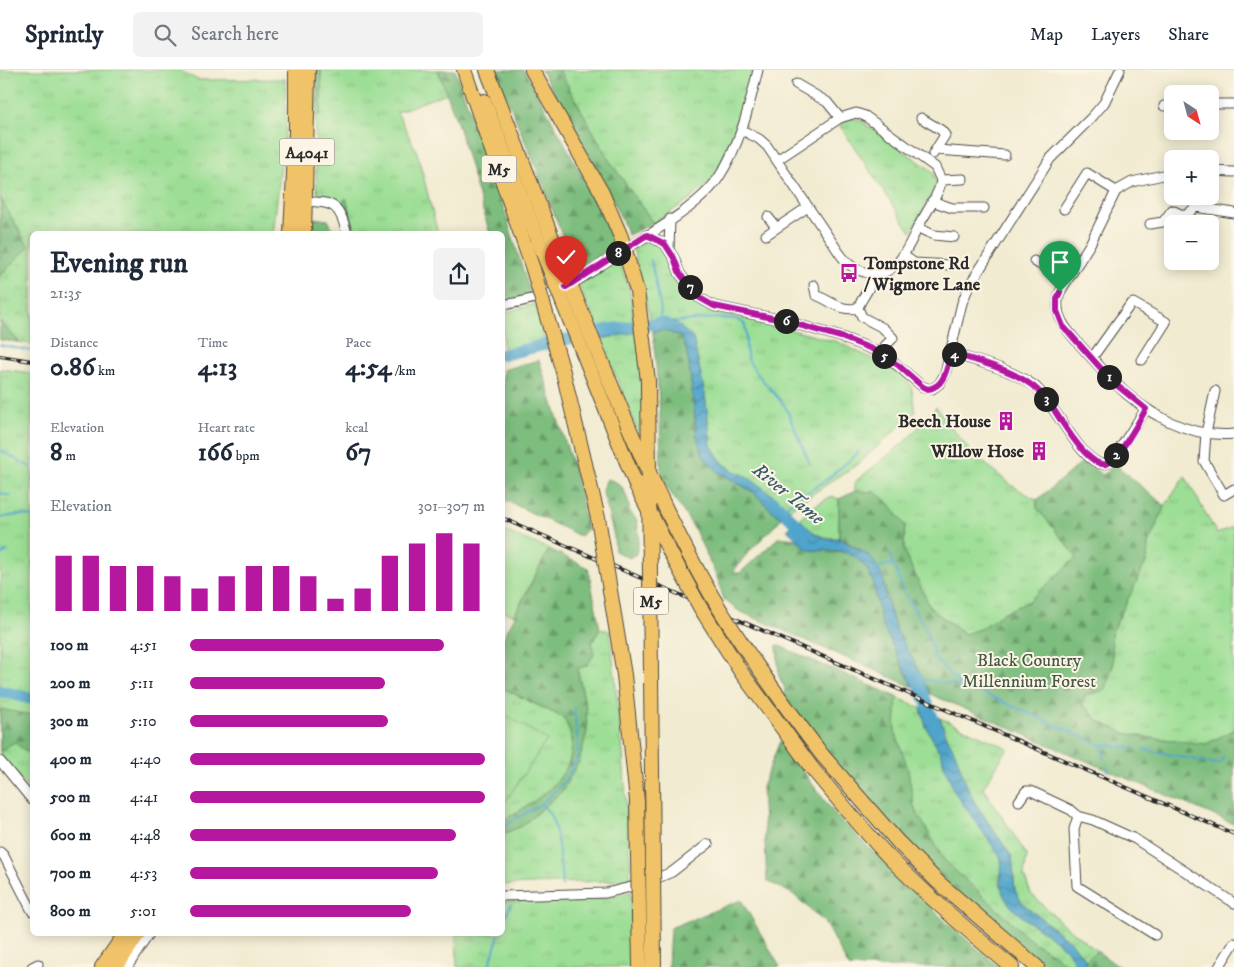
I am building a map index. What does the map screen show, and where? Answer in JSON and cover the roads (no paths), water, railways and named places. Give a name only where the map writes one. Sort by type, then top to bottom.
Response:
[{"type":"highway","name":"A4041","points":[[296,70],[299,201],[304,231]]},
{"type":"highway","name":"A4041","points":[[292,231],[299,201],[308,70]]},
{"type":"highway","name":"M5","points":[[464,70],[534,269],[563,372],[598,518],[624,675],[637,801],[640,967]]},
{"type":"highway","name":"M5","points":[[471,70],[500,140],[626,423],[683,542],[713,598],[754,662],[823,756],[884,828],[931,876],[982,922],[1037,967]]},
{"type":"highway","name":"M5","points":[[487,70],[553,260],[636,485],[700,606],[741,672],[778,725],[847,811],[887,855],[964,927],[1012,967]]},
{"type":"highway","name":"M5","points":[[532,70],[602,193],[621,237],[636,291],[648,381],[654,967]]},
{"type":"highway","points":[[123,961],[125,936]]},
{"type":"highway","points":[[102,967],[123,961],[137,936]]},
{"type":"street","points":[[505,305],[522,302],[566,287],[693,204],[713,185],[732,155],[742,130],[758,70]]},
{"type":"street","points":[[647,235],[660,241],[669,249],[680,274],[698,297],[714,306],[782,320],[841,337],[872,349],[898,365],[923,387],[932,389],[939,384],[945,374],[962,302],[969,286],[1050,159],[1104,103],[1120,70]]},
{"type":"street","points":[[796,84],[827,102],[840,118]]},
{"type":"street","points":[[1219,104],[1234,104]]},
{"type":"street","points":[[742,130],[759,139],[767,146],[845,261],[853,268],[872,274],[888,272],[903,256],[938,192],[941,180],[935,167],[928,160],[865,116],[856,113],[840,118],[777,160]]},
{"type":"street","points":[[921,118],[941,130],[944,135],[937,150],[928,160]]},
{"type":"street","points":[[937,150],[1005,155]]},
{"type":"street","points":[[1219,171],[1234,172]]},
{"type":"street","points":[[1064,209],[1087,173],[1116,191]]},
{"type":"street","points":[[1164,176],[1132,182],[1116,191],[1090,244],[1057,299],[1057,311],[1063,326],[1114,383],[1146,409],[1195,431],[1234,434]]},
{"type":"street","points":[[941,180],[963,179]]},
{"type":"street","points":[[299,201],[328,202],[336,208],[346,231]]},
{"type":"street","points":[[932,201],[952,208],[984,208]]},
{"type":"street","points":[[766,235],[808,207]]},
{"type":"street","points":[[1150,224],[1163,222],[1172,210],[1185,216],[1196,207],[1234,213]]},
{"type":"street","points":[[768,217],[776,227]]},
{"type":"street","points":[[669,249],[670,219]]},
{"type":"street","points":[[918,228],[934,235],[954,237]]},
{"type":"street","points":[[903,256],[914,262],[950,265]]},
{"type":"street","points":[[1034,260],[1067,280]]},
{"type":"street","points":[[872,274],[871,286],[858,308],[862,317],[883,328],[900,344]]},
{"type":"street","points":[[813,293],[840,308],[850,310],[858,308]]},
{"type":"street","points":[[1092,358],[1134,303],[1166,322],[1142,360]]},
{"type":"street","points":[[885,346],[893,338]]},
{"type":"street","points":[[951,353],[1004,370],[1035,386],[1048,401],[1081,448],[1101,464],[1106,464],[1113,459],[1146,409]]},
{"type":"street","points":[[1215,391],[1206,433],[1204,461],[1224,495],[1234,489]]},
{"type":"street","points":[[0,762],[30,798]]},
{"type":"street","points":[[1019,801],[1026,791],[1031,791],[1071,810],[1078,816],[1093,820],[1135,839],[1234,903]]},
{"type":"street","points":[[1078,816],[1074,829],[1077,886],[1155,935]]},
{"type":"street","points":[[505,896],[606,893],[643,884],[672,872],[708,844]]},
{"type":"street","points":[[0,852],[4,856],[30,907]]},
{"type":"street","points":[[123,961],[147,936]]},
{"type":"street","points":[[1219,967],[1233,947]]},
{"type":"water","points":[[660,319],[675,322],[693,338],[705,394],[711,445],[721,461],[732,470],[746,476],[790,509],[781,519],[753,492],[718,472],[703,456],[697,437],[686,349],[681,337],[664,330],[653,332],[651,322]]},
{"type":"water","points":[[635,322],[637,332],[601,339],[597,328]]},
{"type":"water","points":[[545,343],[546,348],[505,359],[505,352]]},
{"type":"water","points":[[800,519],[812,532],[827,539],[839,538],[871,557],[883,577],[886,599],[896,630],[930,694],[913,687],[881,622],[873,581],[866,567],[854,556],[839,551],[808,550],[787,530]]},
{"type":"water","points":[[921,708],[940,718],[975,803],[1012,857],[1015,890],[1022,903],[1073,944],[1086,960],[1086,967],[1076,967],[1065,949],[1022,917],[1006,900],[1001,885],[1001,858],[954,791],[942,756],[926,727]]},
{"type":"waterway","points":[[651,260],[661,310],[659,321]]},
{"type":"waterway","points":[[675,322],[725,318],[742,322],[746,331],[748,359],[758,375],[786,408],[810,464]]},
{"type":"waterway","name":"River Tame","points":[[505,354],[606,330],[658,323],[667,324]]},
{"type":"waterway","points":[[0,345],[30,351]]},
{"type":"waterway","points":[[0,450],[30,467]]},
{"type":"waterway","points":[[786,506],[825,481],[859,452]]},
{"type":"waterway","points":[[0,493],[11,496]]},
{"type":"waterway","name":"River Tame","points":[[774,502],[806,534]]},
{"type":"waterway","points":[[0,518],[20,515],[30,516]]},
{"type":"waterway","points":[[0,556],[7,551]]},
{"type":"waterway","points":[[890,555],[903,590],[928,633],[934,658],[962,687],[976,690],[1099,744],[1135,748]]},
{"type":"waterway","points":[[876,568],[893,564]]},
{"type":"waterway","name":"River Tame","points":[[916,676],[937,729]]},
{"type":"waterway","points":[[922,679],[959,686]]},
{"type":"waterway","name":"River Tame","points":[[0,691],[30,698]]},
{"type":"waterway","points":[[542,803],[566,779],[577,756],[578,738],[574,708]]},
{"type":"waterway","points":[[1101,744],[1105,760]]},
{"type":"waterway","points":[[1143,749],[1216,764],[1221,762],[1223,757]]},
{"type":"waterway","points":[[1106,766],[1108,771]]},
{"type":"waterway","points":[[505,825],[541,804],[549,813],[555,827],[562,886]]},
{"type":"waterway","points":[[505,917],[511,904]]},
{"type":"waterway","points":[[489,967],[498,936]]},
{"type":"railway","points":[[0,356],[30,361]]},
{"type":"railway","points":[[505,519],[1234,834]]},
{"type":"place","name":"Tompstone Rd / Wigmore Lane","points":[[849,273]]},
{"type":"place","name":"Beech House","points":[[1006,421]]},
{"type":"place","name":"Willow Hose","points":[[1039,451]]},
{"type":"park label","name":"Black Country Millennium Forest","points":[[1029,670]]}]
